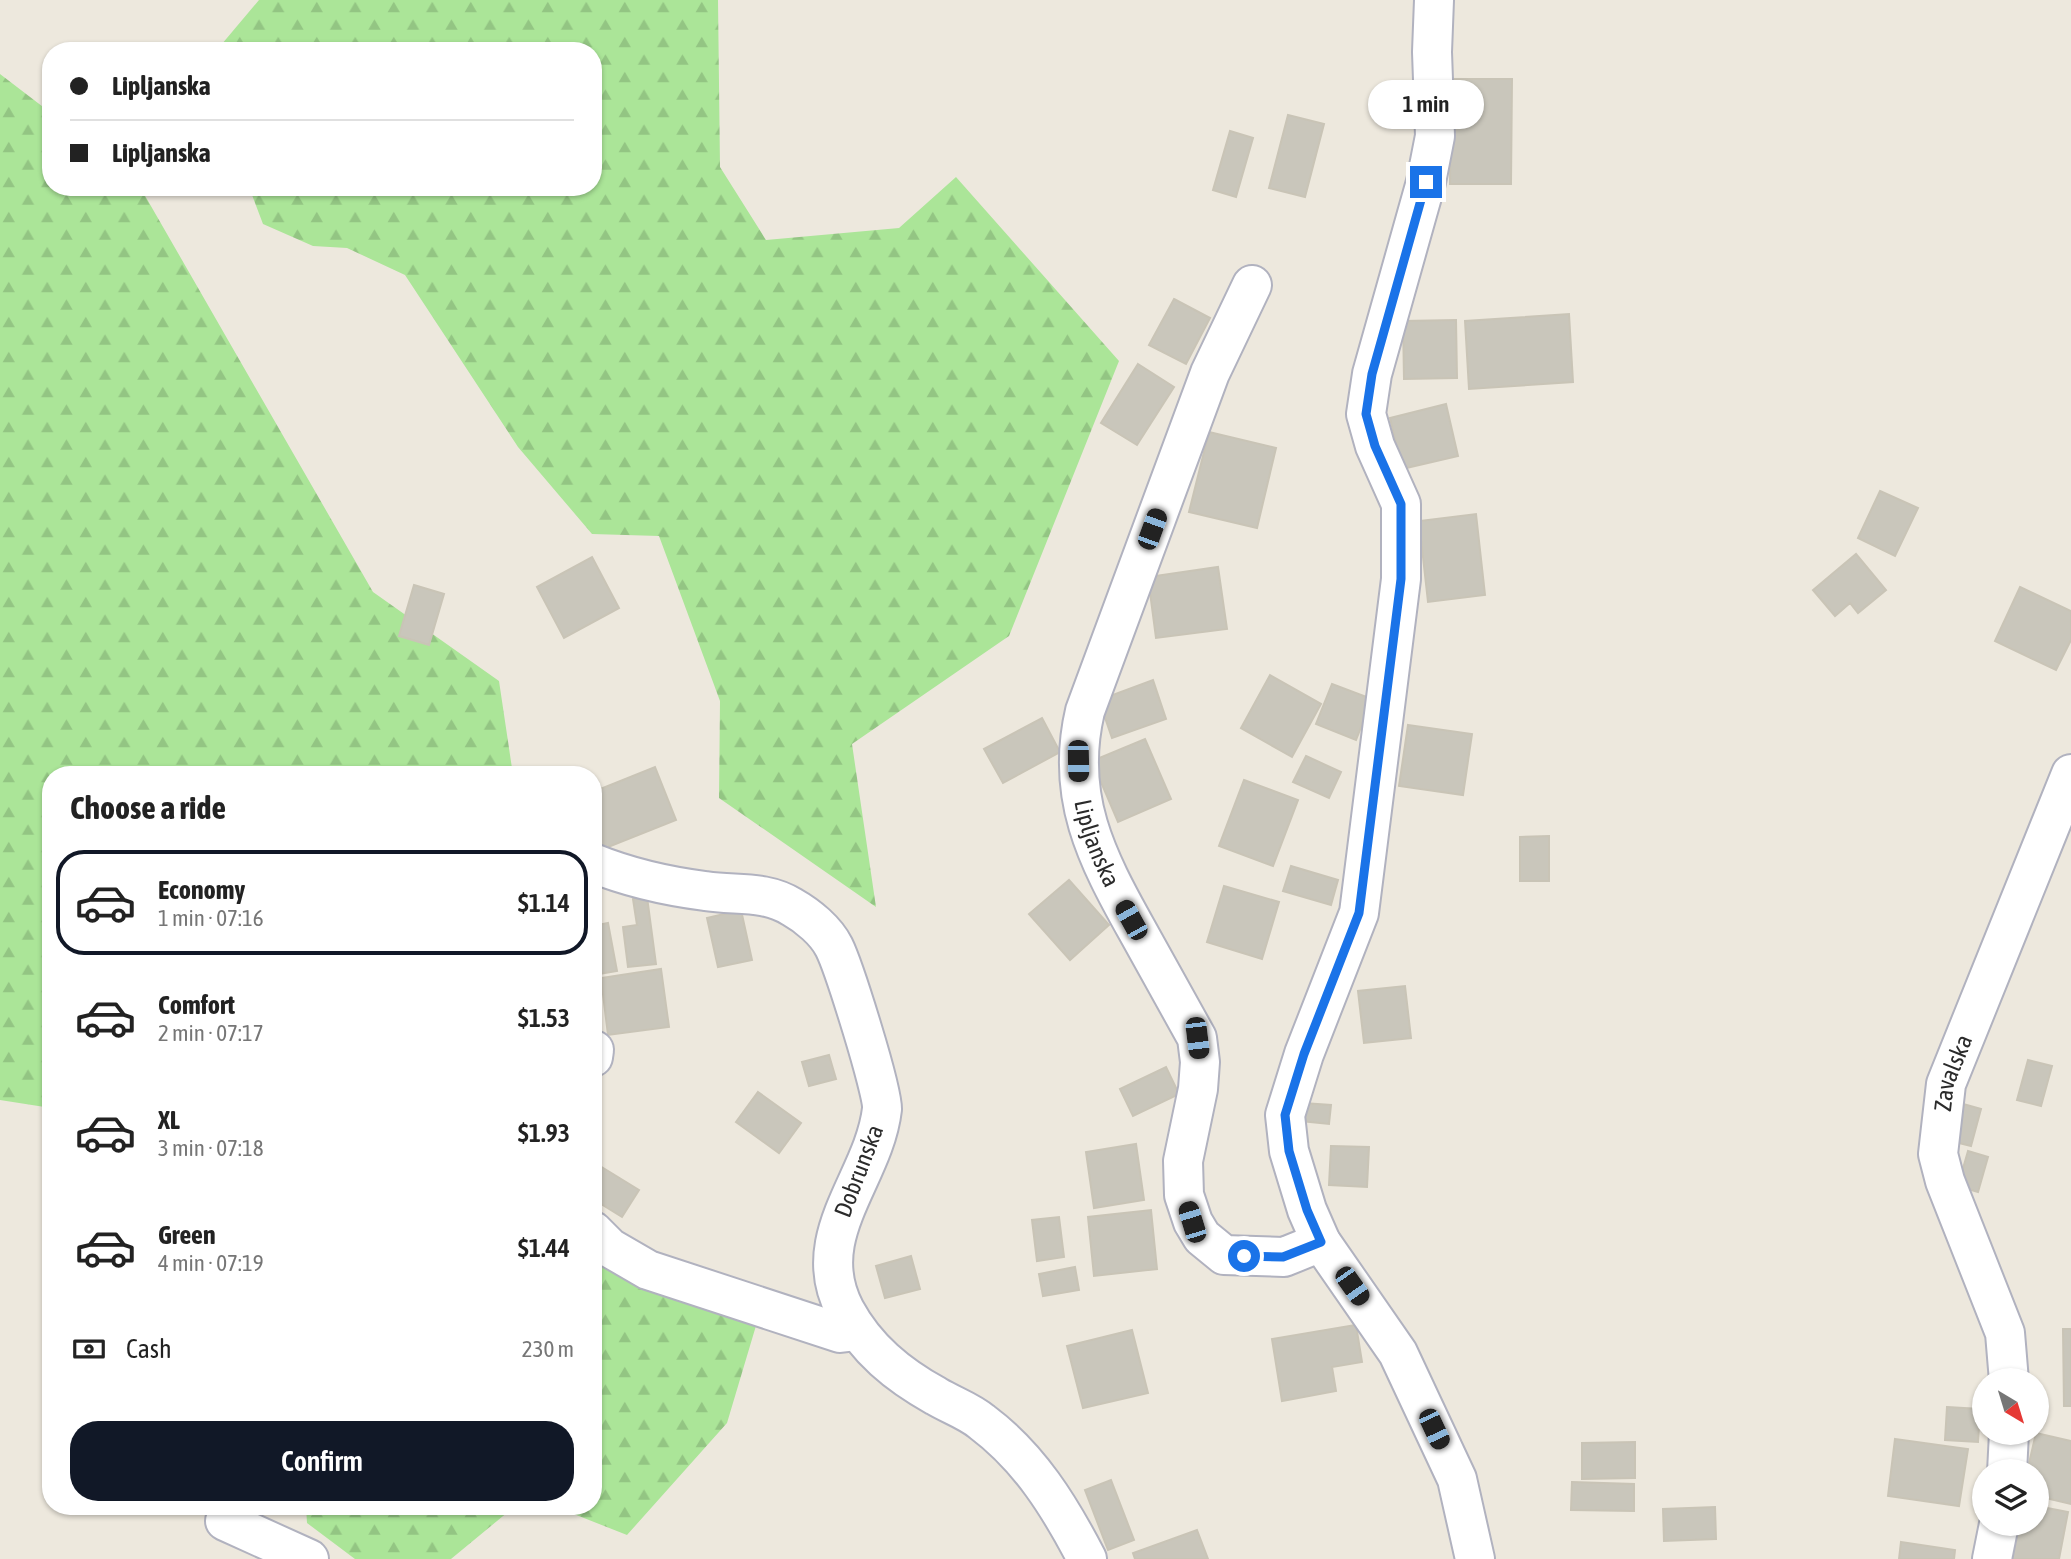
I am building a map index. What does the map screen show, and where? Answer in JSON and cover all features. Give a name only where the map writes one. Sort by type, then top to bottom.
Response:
[{"type":"street","points":[[1434,0],[1435,136],[1426,182],[1372,374],[1366,414],[1375,446],[1401,504],[1401,579],[1359,913],[1304,1054],[1285,1115],[1289,1151],[1307,1210],[1321,1242],[1398,1353],[1457,1479],[1475,1559]]},
{"type":"street","name":"Lipljanska","points":[[1252,285],[1210,373],[1085,711],[1078,742],[1078,780],[1088,834],[1105,872],[1197,1038],[1200,1062],[1198,1089],[1183,1161],[1184,1195],[1192,1222],[1202,1237],[1224,1255],[1283,1257],[1321,1242]]},
{"type":"street","name":"Zavalska","points":[[2008,1368],[2005,1333],[1945,1181],[1938,1154],[1941,1117],[1946,1084],[2071,774]]},
{"type":"street","name":"Dobrunska","points":[[602,867],[630,878],[708,892],[766,894],[817,925],[834,946],[877,1078],[882,1108],[873,1140],[836,1231],[833,1266],[843,1306],[857,1332],[889,1366],[980,1420],[1013,1447],[1036,1474],[1087,1559]]},
{"type":"street","points":[[602,1240],[610,1248],[648,1270],[840,1333],[857,1332]]},
{"type":"street","points":[[226,1521],[309,1559]]},
{"type":"street","points":[[1993,1559],[1997,1536]]},
{"type":"green space","points":[[259,0],[718,0],[720,167],[766,240],[899,228],[956,177],[1119,361],[1009,636],[852,744],[876,907],[719,798],[720,701],[659,536],[592,534],[518,447],[405,275],[347,248],[313,246],[263,224],[252,196],[602,196],[602,42],[224,42]]},
{"type":"green space","points":[[0,74],[42,106],[42,196],[145,196],[373,592],[499,681],[512,766],[42,766],[42,1107],[0,1100]]},
{"type":"green space","points":[[602,1248],[758,1319],[727,1423],[627,1535],[576,1515],[602,1515]]},
{"type":"green space","points":[[306,1515],[504,1515],[451,1559],[355,1559],[307,1523]]},
{"type":"building","points":[[1451,79],[1512,79],[1511,184],[1450,184]]},
{"type":"building","points":[[1288,115],[1324,124],[1305,197],[1269,188]]},
{"type":"building","points":[[1230,131],[1253,138],[1236,197],[1213,190]]},
{"type":"building","points":[[1174,299],[1210,318],[1186,364],[1149,345]]},
{"type":"building","points":[[1569,314],[1573,382],[1469,389],[1465,321]]},
{"type":"building","points":[[1456,320],[1457,378],[1404,379],[1403,321]]},
{"type":"building","points":[[1138,364],[1174,387],[1137,445],[1101,423]]},
{"type":"building","points":[[1446,404],[1458,456],[1402,469],[1390,418]]},
{"type":"building","points":[[1209,432],[1276,448],[1257,528],[1189,512]]},
{"type":"building","points":[[1880,491],[1918,508],[1895,556],[1858,538]]},
{"type":"building","points":[[1476,514],[1485,595],[1428,602],[1419,521]]},
{"type":"building","points":[[1856,554],[1886,590],[1858,613],[1850,603],[1835,616],[1813,590]]},
{"type":"building","points":[[592,557],[619,608],[564,638],[537,587]]},
{"type":"building","points":[[1218,567],[1227,629],[1156,638],[1148,577]]},
{"type":"building","points":[[414,585],[444,594],[429,645],[399,636]]},
{"type":"building","points":[[2020,587],[2071,611],[2071,640],[2056,670],[1995,641]]},
{"type":"building","points":[[1270,675],[1321,704],[1292,757],[1241,728]]},
{"type":"building","points":[[1153,680],[1166,719],[1112,738],[1099,700]]},
{"type":"building","points":[[1332,684],[1372,699],[1356,740],[1316,724]]},
{"type":"building","points":[[1042,718],[1060,752],[1003,783],[984,749]]},
{"type":"building","points":[[1408,725],[1472,734],[1463,795],[1399,786]]},
{"type":"building","points":[[1145,739],[1171,799],[1118,822],[1092,761]]},
{"type":"building","points":[[1306,756],[1341,772],[1329,798],[1293,782]]},
{"type":"building","points":[[655,767],[676,820],[602,849],[602,788]]},
{"type":"building","points":[[1244,780],[1298,800],[1273,866],[1219,846]]},
{"type":"building","points":[[1549,836],[1549,881],[1520,881],[1520,837]]},
{"type":"building","points":[[1291,866],[1338,880],[1331,905],[1283,891]]},
{"type":"building","points":[[1069,880],[1109,925],[1070,960],[1029,914]]},
{"type":"building","points":[[1224,886],[1279,902],[1262,959],[1207,942]]},
{"type":"building","points":[[647,897],[656,964],[628,967],[623,927],[637,925],[633,899]]},
{"type":"building","points":[[741,910],[752,960],[718,967],[707,918]]},
{"type":"building","points":[[608,923],[617,971],[602,974],[602,924]]},
{"type":"building","points":[[661,969],[669,1027],[608,1035],[602,978]]},
{"type":"building","points":[[1405,986],[1411,1038],[1364,1043],[1358,991]]},
{"type":"building","points":[[829,1055],[836,1079],[809,1086],[802,1062]]},
{"type":"building","points":[[2028,1060],[2052,1066],[2041,1106],[2017,1100]]},
{"type":"building","points":[[1166,1067],[1179,1094],[1133,1116],[1120,1089]]},
{"type":"building","points":[[758,1092],[801,1123],[779,1153],[736,1122]]},
{"type":"building","points":[[1956,1102],[1981,1109],[1971,1146],[1947,1140]]},
{"type":"building","points":[[1303,1103],[1331,1105],[1329,1124],[1301,1121]]},
{"type":"building","points":[[1136,1144],[1144,1200],[1094,1208],[1086,1152]]},
{"type":"building","points":[[1331,1146],[1369,1147],[1367,1187],[1329,1185]]},
{"type":"building","points":[[1968,1151],[1988,1157],[1978,1192],[1958,1186]]},
{"type":"building","points":[[602,1167],[639,1190],[622,1217],[602,1205]]},
{"type":"building","points":[[1151,1210],[1157,1269],[1094,1276],[1088,1217]]},
{"type":"building","points":[[1059,1217],[1064,1257],[1037,1261],[1032,1220]]},
{"type":"building","points":[[911,1256],[920,1289],[885,1298],[876,1266]]},
{"type":"building","points":[[1075,1267],[1079,1290],[1043,1296],[1039,1274]]},
{"type":"building","points":[[1356,1325],[1362,1362],[1332,1367],[1336,1391],[1282,1401],[1272,1339]]},
{"type":"building","points":[[2063,1329],[2071,1329],[2071,1406],[2064,1406]]},
{"type":"building","points":[[1132,1330],[1148,1393],[1083,1408],[1067,1346]]},
{"type":"building","points":[[1947,1407],[1972,1409],[1972,1442],[1945,1440]]},
{"type":"building","points":[[2049,1436],[2071,1441],[2071,1504],[2049,1499],[2049,1459],[2030,1459],[2033,1446],[2049,1446]]},
{"type":"building","points":[[1895,1439],[1968,1449],[1959,1506],[1888,1496]]},
{"type":"building","points":[[1635,1442],[1635,1478],[1582,1479],[1582,1443]]},
{"type":"building","points":[[1111,1480],[1134,1540],[1108,1550],[1085,1490]]},
{"type":"building","points":[[1572,1482],[1634,1484],[1634,1511],[1571,1510]]},
{"type":"building","points":[[1715,1507],[1716,1539],[1664,1541],[1663,1509]]},
{"type":"building","points":[[2049,1508],[2068,1512],[2059,1559],[2011,1559],[2015,1536],[2049,1536]]},
{"type":"building","points":[[1197,1530],[1208,1559],[1135,1559],[1133,1553]]},
{"type":"building","points":[[1901,1542],[1955,1550],[1954,1559],[1899,1559]]},
{"type":"route","points":[[1244,1256],[1283,1257],[1321,1242],[1307,1210],[1289,1151],[1285,1115],[1304,1054],[1359,913],[1401,579],[1401,504],[1375,446],[1366,414],[1372,374],[1426,182]]}]
